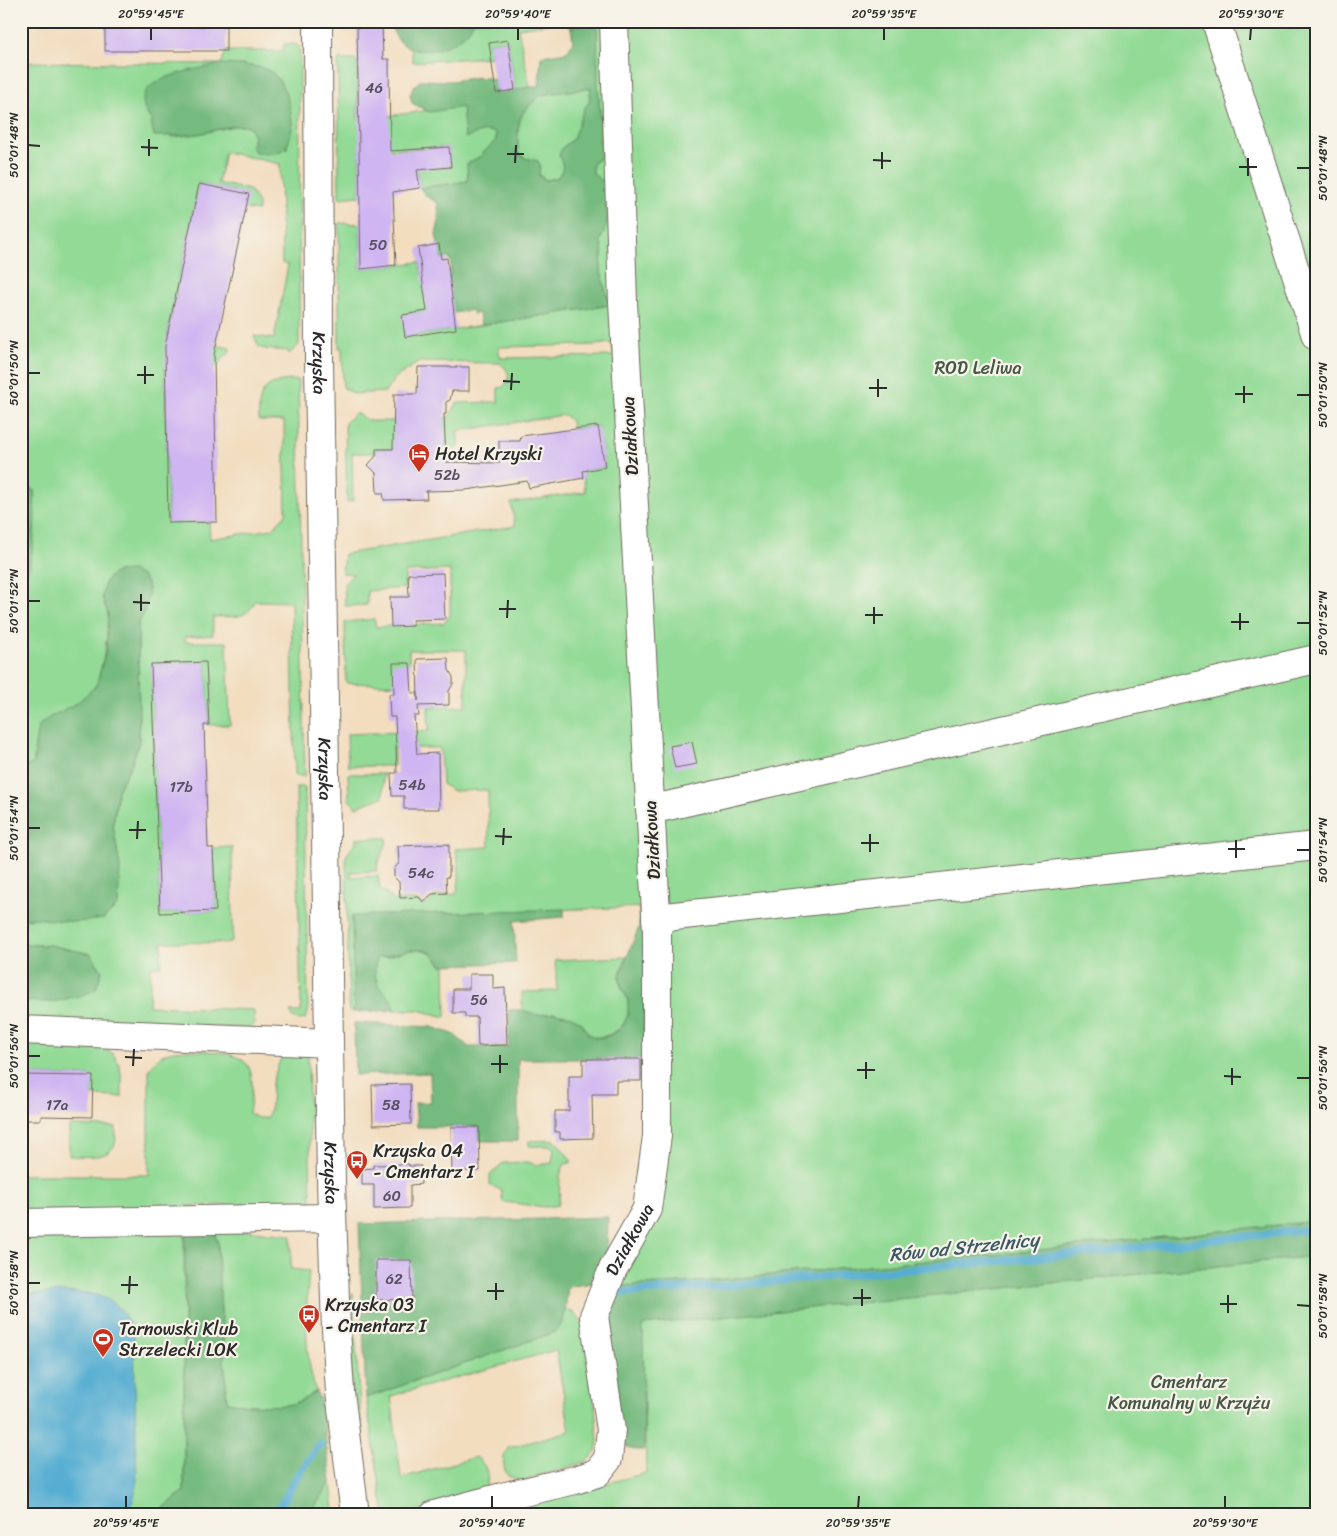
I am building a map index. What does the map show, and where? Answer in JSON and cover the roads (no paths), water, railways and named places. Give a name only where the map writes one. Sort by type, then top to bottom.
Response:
[{"type":"street","name":"Krzyska","points":[[318,21],[319,351],[332,1218],[340,1392],[355,1515]]},
{"type":"street","name":"Działkowa","points":[[434,1515],[597,1473],[608,1459],[611,1430],[594,1316],[613,1269],[647,1209],[657,1136],[656,918],[624,321],[614,21]]},
{"type":"street","points":[[1216,21],[1316,336]]},
{"type":"street","points":[[650,809],[996,733],[1316,659]]},
{"type":"street","points":[[656,918],[1316,846]]},
{"type":"street","points":[[21,1030],[329,1043]]},
{"type":"street","points":[[21,1222],[332,1218]]},
{"type":"water","points":[[62,1292],[87,1293],[107,1299],[122,1312],[134,1334],[137,1485],[133,1501],[125,1515],[21,1515],[21,1295]]},
{"type":"waterway","name":"Rów od Strzelnicy","points":[[616,1293],[712,1287],[1097,1252],[1316,1229]]},
{"type":"waterway","name":"Rów od Strzelnicy","points":[[269,1515],[281,1505],[295,1480],[320,1444]]},
{"type":"place","name":"Hotel Krzyski","points":[[419,473]]},
{"type":"place","name":"Krzyska 04 - Cmentarz I","points":[[357,1180]]},
{"type":"place","name":"Krzyska 03 - Cmentarz I","points":[[309,1334]]},
{"type":"place","name":"Tarnowski Klub Strzelecki LOK","points":[[103,1358]]},
{"type":"park label","name":"ROD Leliwa","points":[[978,368]]},
{"type":"park label","name":"Cmentarz Komunalny w Krzyżu","points":[[1189,1392]]}]
